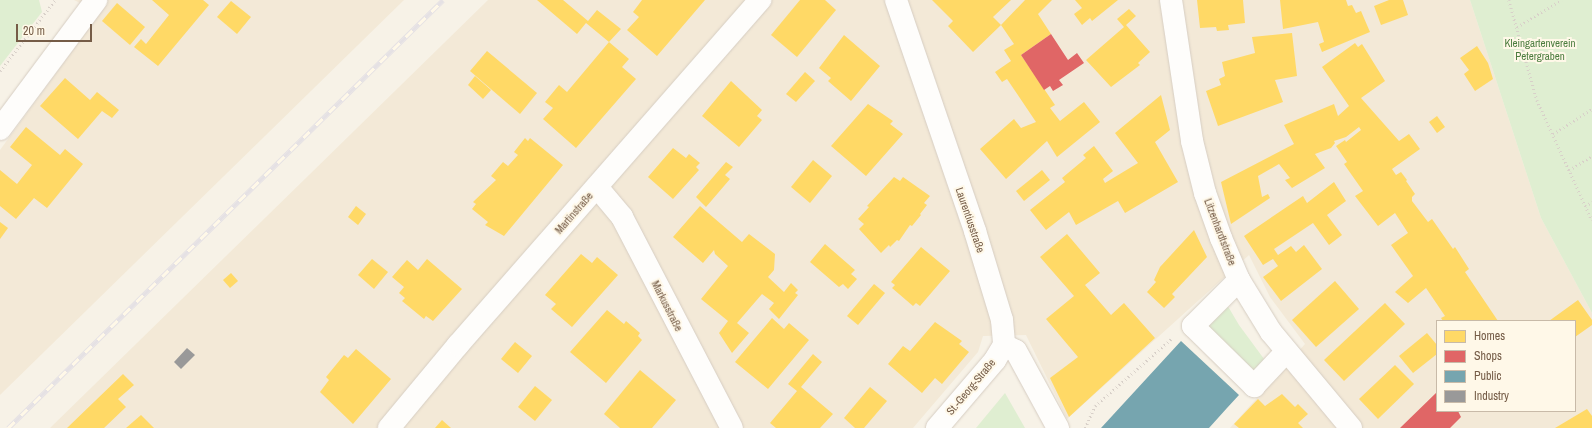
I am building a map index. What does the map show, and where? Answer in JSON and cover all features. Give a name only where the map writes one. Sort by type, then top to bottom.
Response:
[{"type":"street","points":[[0,129],[96,0]]},
{"type":"street","name":"Martinstraße","points":[[389,428],[760,0]]},
{"type":"street","name":"Laurentiusstraße","points":[[896,0],[975,231],[1002,320],[1004,345]]},
{"type":"street","name":"Litzenhardtstraße","points":[[1171,0],[1194,148],[1205,193],[1239,280],[1286,352],[1351,428]]},
{"type":"street","name":"Markusstraße","points":[[597,187],[622,217],[732,428]]},
{"type":"street","points":[[1239,280],[1193,326],[1254,386],[1286,352]]},
{"type":"street","points":[[1004,345],[1016,351],[1058,428]]},
{"type":"street","name":"St.-Georg-Straße","points":[[937,428],[995,360],[1004,345]]},
{"type":"path","points":[[0,71],[55,0]]},
{"type":"path","points":[[1509,0],[1537,100],[1592,220]]},
{"type":"path","points":[[1517,27],[1562,0]]},
{"type":"path","points":[[1553,134],[1592,109]]},
{"type":"path","points":[[1569,170],[1592,156]]},
{"type":"path","points":[[1585,206],[1592,202]]},
{"type":"path","points":[[1085,428],[1095,406],[1176,334],[1193,326]]},
{"type":"shaded area","points":[[74,0],[404,0],[0,395],[0,150],[100,13]]},
{"type":"shaded area","points":[[488,0],[1470,0],[1541,218],[1592,313],[1592,428],[1230,428],[1305,344],[1270,297],[1249,255],[1067,419],[1026,335],[983,336],[978,352],[913,428],[50,428]]},
{"type":"green space","points":[[0,0],[39,0],[42,12],[0,66]]},
{"type":"green space","name":"Kleingartenverein Petergraben","points":[[1470,0],[1592,0],[1592,313],[1541,218]]},
{"type":"green space","points":[[1226,303],[1239,325],[1267,363],[1256,373],[1206,330],[1206,323]]},
{"type":"green space","points":[[1005,393],[1025,428],[976,428]]},
{"type":"building: Homes","points":[[152,0],[203,0],[209,5],[158,66],[134,47],[141,39],[146,44],[169,15]]},
{"type":"building: Homes","points":[[537,0],[563,0],[588,21],[597,10],[621,29],[609,42],[586,23],[577,34]]},
{"type":"building: Homes","points":[[642,0],[705,0],[657,56],[627,30],[639,17],[633,12]]},
{"type":"building: Homes","points":[[800,0],[825,0],[836,10],[797,57],[771,35]]},
{"type":"building: Homes","points":[[932,0],[1011,0],[993,17],[1001,25],[973,52],[948,26],[953,21]]},
{"type":"building: Homes","points":[[1025,0],[1052,0],[1038,14],[1051,34],[1021,55],[1055,105],[1050,108],[1060,121],[1084,102],[1100,122],[1057,157],[1047,141],[1006,179],[980,149],[1014,119],[1021,128],[1036,122],[1007,79],[1002,82],[995,72],[1011,61],[1004,50],[1014,44],[1001,25]]},
{"type":"building: Homes","points":[[1075,0],[1118,0],[1092,21],[1090,18],[1082,25],[1074,14],[1082,8]]},
{"type":"building: Homes","points":[[1197,0],[1243,0],[1245,23],[1228,25],[1229,30],[1217,31],[1216,27],[1200,28]]},
{"type":"building: Homes","points":[[1280,0],[1346,0],[1348,6],[1352,5],[1356,13],[1361,11],[1370,32],[1322,52],[1319,44],[1324,42],[1318,22],[1283,29]]},
{"type":"building: Homes","points":[[1389,0],[1403,0],[1408,15],[1381,25],[1374,6]]},
{"type":"building: Homes","points":[[231,1],[251,17],[237,34],[217,17]]},
{"type":"building: Homes","points":[[117,3],[145,27],[130,45],[102,21]]},
{"type":"building: Homes","points":[[1129,9],[1136,16],[1126,25],[1150,52],[1138,63],[1140,65],[1111,87],[1086,60],[1124,27],[1117,19]]},
{"type":"building: Homes","points":[[1292,33],[1297,76],[1275,80],[1283,102],[1218,126],[1206,91],[1221,85],[1219,79],[1225,76],[1222,62],[1255,53],[1252,37]]},
{"type":"building: Homes","points":[[844,35],[880,66],[851,101],[828,81],[831,78],[819,68]]},
{"type":"building: Homes","points":[[609,42],[629,59],[622,67],[636,79],[576,148],[543,119],[553,108],[545,102],[559,85],[567,92]]},
{"type":"building: Homes","points":[[1355,43],[1358,47],[1362,44],[1385,81],[1361,98],[1399,141],[1409,134],[1420,149],[1392,169],[1396,175],[1401,172],[1407,180],[1406,181],[1415,194],[1412,197],[1412,201],[1428,222],[1432,219],[1453,249],[1455,247],[1469,269],[1465,272],[1497,320],[1442,320],[1441,318],[1445,316],[1426,288],[1408,303],[1395,292],[1413,276],[1391,245],[1408,233],[1395,213],[1378,226],[1355,196],[1363,191],[1344,164],[1347,162],[1336,146],[1345,140],[1346,142],[1361,130],[1359,127],[1346,137],[1334,141],[1335,143],[1331,148],[1315,154],[1325,168],[1292,188],[1285,180],[1290,178],[1279,164],[1258,176],[1262,197],[1268,194],[1270,198],[1231,224],[1221,182],[1294,144],[1284,125],[1334,104],[1338,116],[1349,106],[1322,67]]},
{"type":"building: Homes","points":[[1477,46],[1488,63],[1493,79],[1475,91],[1464,74],[1469,70],[1460,58]]},
{"type":"building: Homes","points":[[487,51],[537,93],[520,114],[470,71]]},
{"type":"building: Homes","points":[[805,72],[815,81],[796,102],[786,94]]},
{"type":"building: Homes","points":[[475,76],[491,90],[483,99],[468,85]]},
{"type":"building: Homes","points":[[65,78],[90,100],[97,92],[119,110],[112,118],[102,111],[78,139],[40,106]]},
{"type":"building: Homes","points":[[731,81],[762,110],[757,116],[762,120],[739,147],[702,116]]},
{"type":"building: Homes","points":[[1161,95],[1170,130],[1155,142],[1178,182],[1125,213],[1118,201],[1076,225],[1069,212],[1046,230],[1030,210],[1065,182],[1062,178],[1086,158],[1083,155],[1094,146],[1113,171],[1103,179],[1105,183],[1138,163],[1115,133]]},
{"type":"building: Homes","points":[[868,104],[893,121],[890,124],[903,134],[866,176],[831,146]]},
{"type":"building: Homes","points":[[1437,116],[1445,127],[1437,133],[1429,122]]},
{"type":"building: Homes","points":[[26,127],[60,155],[65,149],[83,164],[47,208],[34,198],[16,219],[0,206],[0,170],[17,184],[32,165],[10,147]]},
{"type":"building: Homes","points":[[525,138],[528,141],[530,138],[563,165],[504,236],[485,225],[488,222],[472,209],[476,204],[473,202],[496,180],[491,176],[503,162],[508,166],[518,155],[514,152]]},
{"type":"building: Homes","points":[[673,148],[686,158],[689,154],[700,163],[696,167],[699,170],[673,199],[648,177]]},
{"type":"building: Homes","points":[[813,160],[832,176],[810,203],[791,187]]},
{"type":"building: Homes","points":[[726,162],[733,167],[725,175],[730,179],[706,207],[696,197]]},
{"type":"building: Homes","points":[[1042,170],[1050,180],[1024,201],[1016,191]]},
{"type":"building: Homes","points":[[894,177],[900,181],[903,177],[930,196],[924,203],[927,205],[920,214],[921,215],[912,226],[910,225],[899,241],[897,240],[890,247],[889,245],[881,253],[859,229],[864,224],[858,219],[869,207],[867,206]]},
{"type":"building: Homes","points":[[1334,182],[1346,201],[1327,215],[1342,235],[1329,245],[1313,223],[1274,249],[1278,255],[1291,246],[1296,252],[1304,245],[1322,269],[1281,301],[1263,277],[1278,266],[1273,259],[1263,265],[1244,236],[1303,196],[1307,203]]},
{"type":"building: Homes","points":[[356,206],[366,214],[358,225],[348,217]]},
{"type":"building: Homes","points":[[700,206],[742,242],[749,234],[775,254],[774,270],[768,277],[784,292],[791,283],[798,290],[795,293],[798,295],[779,319],[769,309],[774,303],[762,294],[737,323],[749,333],[732,353],[719,333],[728,321],[701,299],[728,266],[715,254],[714,250],[703,263],[673,237]]},
{"type":"building: Homes","points":[[0,222],[8,228],[0,239]]},
{"type":"building: Homes","points":[[1194,230],[1207,257],[1172,294],[1175,297],[1164,308],[1147,292],[1156,282],[1154,280],[1160,267]]},
{"type":"building: Homes","points":[[1067,234],[1100,273],[1085,285],[1111,315],[1124,303],[1155,338],[1069,417],[1050,378],[1078,357],[1046,319],[1074,296],[1040,257]]},
{"type":"building: Homes","points":[[825,244],[855,270],[851,274],[857,279],[848,289],[843,284],[839,287],[810,262]]},
{"type":"building: Homes","points":[[921,247],[950,271],[920,306],[916,303],[913,306],[892,288],[895,285],[891,282]]},
{"type":"building: Homes","points":[[581,254],[592,263],[597,257],[618,275],[572,327],[551,309],[556,304],[545,295]]},
{"type":"building: Homes","points":[[372,259],[388,272],[374,289],[358,275]]},
{"type":"building: Homes","points":[[427,259],[462,289],[433,321],[426,316],[424,319],[402,301],[405,298],[399,293],[404,287],[392,277],[407,260],[418,270]]},
{"type":"building: Homes","points":[[231,273],[238,281],[230,288],[223,280]]},
{"type":"building: Homes","points":[[1335,281],[1359,309],[1316,347],[1292,320]]},
{"type":"building: Homes","points":[[874,284],[885,293],[858,325],[847,316]]},
{"type":"building: Homes","points":[[1578,300],[1592,320],[1592,325],[1576,336],[1576,320],[1550,320]]},
{"type":"building: Homes","points":[[1385,303],[1405,324],[1344,381],[1324,360]]},
{"type":"building: Homes","points":[[607,310],[624,324],[626,321],[640,333],[638,336],[642,340],[606,383],[570,352]]},
{"type":"building: Homes","points":[[772,318],[784,329],[789,323],[809,340],[768,389],[735,362]]},
{"type":"building: Homes","points":[[935,322],[962,341],[959,344],[969,352],[942,384],[935,378],[922,393],[888,364],[903,346],[910,351]]},
{"type":"building: Homes","points":[[1427,333],[1436,344],[1436,355],[1413,373],[1399,356]]},
{"type":"building: Homes","points":[[515,342],[532,356],[518,373],[501,359]]},
{"type":"building: Homes","points":[[356,349],[391,379],[353,424],[320,392],[329,380],[326,377],[344,355],[348,358]]},
{"type":"building: Homes","points":[[813,354],[822,362],[801,387],[833,414],[820,428],[776,428],[770,423],[797,391],[788,384]]},
{"type":"building: Homes","points":[[1395,365],[1414,384],[1378,419],[1359,399]]},
{"type":"building: Homes","points":[[640,370],[676,400],[652,428],[620,428],[604,414]]},
{"type":"building: Homes","points":[[123,374],[134,385],[118,399],[126,407],[104,428],[67,428]]},
{"type":"building: Homes","points":[[535,386],[552,400],[535,421],[518,407]]},
{"type":"building: Homes","points":[[870,387],[887,401],[864,428],[855,428],[844,418]]},
{"type":"building: Homes","points":[[1282,394],[1295,407],[1298,404],[1308,414],[1298,423],[1303,428],[1239,428],[1234,424],[1258,399],[1265,406]]},
{"type":"building: Homes","points":[[1587,409],[1592,416],[1592,428],[1555,428]]},
{"type":"building: Homes","points":[[141,415],[154,428],[126,428]]},
{"type":"building: Homes","points":[[442,420],[451,428],[435,428]]},
{"type":"building: Shops","points":[[1051,34],[1068,60],[1077,53],[1084,63],[1059,80],[1063,85],[1053,91],[1050,86],[1044,90],[1021,55]]},
{"type":"building: Shops","points":[[1436,393],[1436,412],[1458,412],[1461,417],[1450,428],[1400,428]]},
{"type":"building: Public","points":[[1181,341],[1239,395],[1209,428],[1101,428]]},
{"type":"building: Industry","points":[[187,348],[195,355],[181,369],[174,362]]},
{"type":"railway","points":[[8,428],[443,0]]}]
